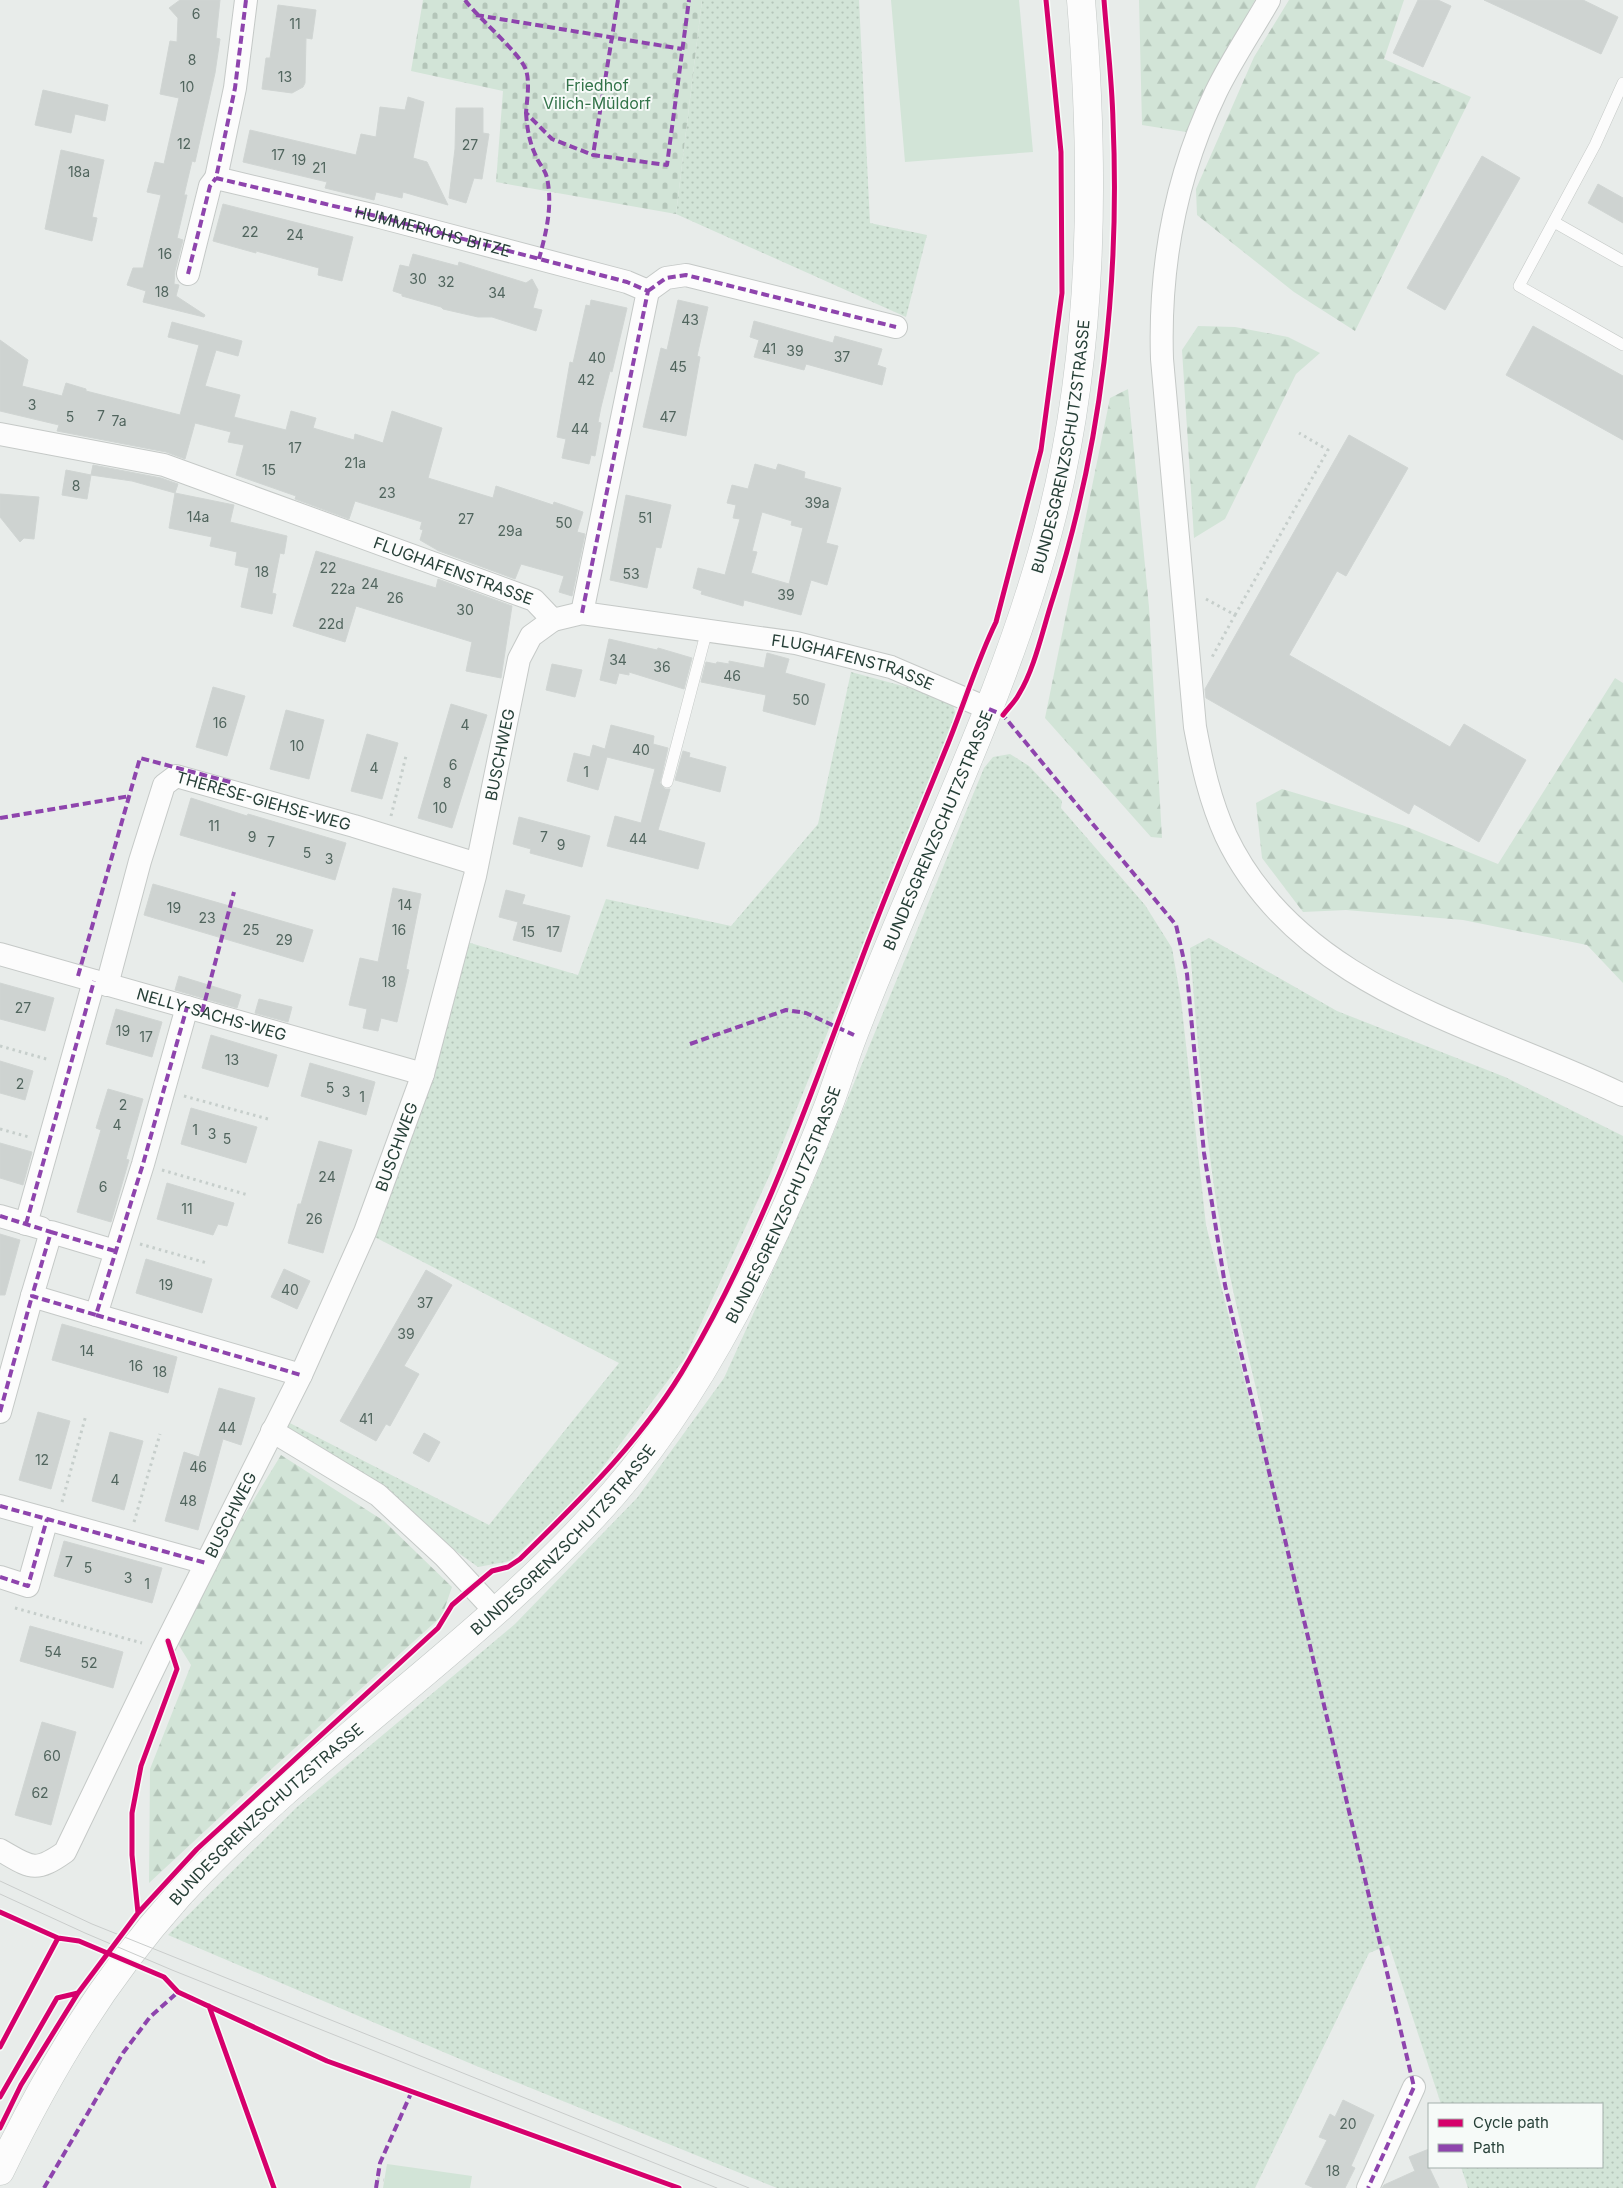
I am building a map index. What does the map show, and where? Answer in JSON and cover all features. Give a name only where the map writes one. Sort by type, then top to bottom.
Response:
[{"type":"street","points":[[188,274],[210,186],[216,178],[235,88],[246,0]]},
{"type":"street","name":"BUNDESGRENZSCHUTZSTRASSE","points":[[0,2171],[37,2096],[112,1976],[179,1895],[287,1789],[496,1612],[554,1556],[614,1493],[648,1451],[730,1325],[797,1182],[829,1105],[854,1035],[989,709],[1032,586],[1051,517],[1067,446],[1083,325],[1090,244],[1090,182],[1081,0]]},
{"type":"street","points":[[1270,0],[1216,92],[1198,134],[1181,186],[1166,256],[1161,303],[1162,359],[1191,678],[1201,757],[1214,806],[1226,836],[1242,865],[1276,911],[1326,954],[1360,977],[1469,1030],[1589,1079],[1623,1095]]},
{"type":"street","name":"HUMMERICHS BITZE","points":[[216,178],[376,216],[627,282],[648,291]]},
{"type":"street","points":[[582,613],[648,291],[666,278],[686,275],[896,327]]},
{"type":"street","name":"FLUGHAFENSTRASSE","points":[[0,434],[164,465],[534,600],[553,620],[582,613],[796,643],[890,667],[989,709]]},
{"type":"street","name":"BUSCHWEG","points":[[0,1850],[30,1867],[48,1864],[65,1852],[163,1649],[301,1375],[365,1232],[423,1074],[477,864],[519,659],[531,636],[553,620]]},
{"type":"street","name":"THERESE-GIEHSE-WEG","points":[[26,1224],[70,1066],[100,983],[164,784],[176,776],[232,790],[477,864]]},
{"type":"street","name":"NELLY-SACHS-WEG","points":[[0,954],[423,1074]]},
{"type":"street","points":[[96,1315],[143,1164],[187,1008]]},
{"type":"street","points":[[0,1216],[51,1232],[117,1245]]},
{"type":"street","points":[[0,1412],[51,1232]]},
{"type":"street","points":[[32,1296],[301,1375]]},
{"type":"street","points":[[272,1431],[378,1495],[445,1557],[496,1612]]},
{"type":"street","points":[[0,1506],[206,1563]]},
{"type":"street","points":[[0,1577],[28,1586],[52,1520]]},
{"type":"street","points":[[1368,2188],[1414,2087]]},
{"type":"lane","points":[[1623,83],[1595,145],[1519,286],[1623,345]]},
{"type":"lane","points":[[1554,222],[1623,261]]},
{"type":"lane","points":[[667,782],[707,630]]},
{"type":"path","points":[[1191,678],[1207,667],[1234,615],[1328,450],[1299,433]]},
{"type":"path","points":[[1206,599],[1234,615]]},
{"type":"path","points":[[386,836],[406,756]]},
{"type":"path","points":[[0,1046],[70,1066]]},
{"type":"path","points":[[163,1090],[268,1118]]},
{"type":"path","points":[[0,1129],[49,1142]]},
{"type":"path","points":[[143,1164],[248,1195]]},
{"type":"path","points":[[117,1245],[207,1263]]},
{"type":"path","points":[[52,1520],[86,1414]]},
{"type":"path","points":[[129,1542],[160,1434]]},
{"type":"path","points":[[15,1608],[163,1649]]},
{"type":"path","points":[[377,2179],[384,2180]]},
{"type":"green space","name":"Friedhof Vilich-Müldorf","points":[[423,0],[702,0],[676,214],[496,182],[503,91],[411,71]]},
{"type":"green space","points":[[702,0],[859,0],[870,223],[927,235],[906,317],[676,214]]},
{"type":"green space","points":[[891,0],[1019,0],[1033,152],[905,162]]},
{"type":"green space","points":[[1139,0],[1255,0],[1186,132],[1142,125]]},
{"type":"green space","points":[[1289,0],[1404,0],[1384,59],[1471,97],[1355,331],[1294,292],[1197,215],[1196,189],[1254,57]]},
{"type":"green space","points":[[1198,326],[1235,327],[1288,337],[1320,353],[1296,374],[1225,519],[1194,538],[1182,350]]},
{"type":"green space","points":[[1128,389],[1149,607],[1162,838],[1151,837],[1045,718],[1110,398]]},
{"type":"green space","points":[[851,672],[951,699],[956,715],[771,1172],[685,1358],[584,1492],[510,1561],[478,1567],[378,1495],[272,1431],[280,1418],[489,1525],[619,1363],[365,1232],[457,939],[578,975],[606,899],[731,926],[818,824]]},
{"type":"green space","points":[[1615,678],[1623,683],[1623,983],[1587,945],[1463,920],[1346,910],[1303,912],[1262,858],[1256,803],[1282,789],[1402,825],[1498,864]]},
{"type":"green space","points":[[1010,754],[1029,766],[1062,801],[1061,808],[1145,905],[1172,948],[1181,1000],[1206,1225],[1255,1422],[1264,1422],[1222,1239],[1205,1113],[1190,948],[1209,938],[1337,1011],[1505,1077],[1623,1136],[1623,2188],[1468,2188],[1461,2168],[1603,2168],[1603,2103],[1441,2103],[1389,1945],[1369,1953],[1255,2188],[777,2188],[474,2065],[168,1935],[297,1807],[515,1624],[637,1498],[724,1378],[812,1185],[984,768],[993,757]]},
{"type":"green space","points":[[281,1455],[384,1521],[452,1587],[442,1616],[276,1765],[149,1883],[150,1769],[191,1665],[178,1644],[231,1537]]},
{"type":"green space","points":[[387,2164],[472,2176],[470,2188],[383,2188]]},
{"type":"building","points":[[180,0],[220,0],[216,38],[220,39],[215,73],[195,162],[192,161],[184,195],[187,195],[177,238],[183,240],[175,271],[174,284],[179,285],[176,296],[205,315],[204,317],[143,302],[146,291],[127,285],[133,268],[143,268],[161,195],[147,192],[155,162],[164,164],[179,98],[160,94],[170,41],[177,42],[178,18],[169,8]]},
{"type":"building","points":[[1418,0],[1438,0],[1451,6],[1423,67],[1393,53]]},
{"type":"building","points":[[1484,0],[1583,0],[1618,17],[1601,54]]},
{"type":"building","points":[[278,5],[316,10],[312,39],[306,38],[305,83],[303,87],[292,93],[262,89],[266,58],[270,58]]},
{"type":"building","points":[[43,90],[108,105],[105,121],[75,114],[71,133],[35,125]]},
{"type":"building","points":[[408,97],[424,102],[413,158],[427,162],[448,205],[403,192],[402,198],[376,192],[374,200],[325,188],[327,182],[243,162],[250,130],[356,155],[361,134],[376,137],[380,107],[405,110]]},
{"type":"building","points":[[456,108],[483,108],[483,133],[489,134],[482,179],[474,178],[466,203],[449,198],[455,149]]},
{"type":"building","points":[[61,150],[104,160],[92,217],[97,218],[92,241],[45,229]]},
{"type":"building","points":[[1482,156],[1520,178],[1445,310],[1407,288]]},
{"type":"building","points":[[1598,184],[1623,198],[1623,223],[1588,203]]},
{"type":"building","points":[[223,204],[353,237],[342,281],[318,275],[319,268],[213,241]]},
{"type":"building","points":[[413,254],[458,266],[459,262],[526,283],[532,279],[538,290],[533,308],[542,310],[536,331],[492,317],[478,317],[443,309],[402,296],[402,294],[393,291],[400,265],[409,267]]},
{"type":"building","points":[[591,300],[627,308],[612,372],[610,371],[601,407],[598,422],[601,423],[595,456],[591,455],[589,464],[562,458],[566,439],[557,437],[570,362],[573,363],[586,305],[590,306]]},
{"type":"building","points":[[678,300],[708,307],[697,356],[700,357],[686,436],[643,427],[661,348],[667,350]]},
{"type":"building","points":[[754,321],[833,343],[835,336],[882,349],[877,365],[886,368],[882,385],[806,364],[804,370],[754,357],[759,340],[750,337]]},
{"type":"building","points":[[172,322],[242,341],[238,356],[216,350],[205,386],[240,395],[234,417],[286,430],[291,411],[316,418],[313,428],[354,440],[355,434],[383,443],[392,411],[442,428],[428,478],[493,498],[496,486],[553,505],[554,502],[583,512],[577,532],[585,534],[572,596],[559,592],[564,576],[521,564],[515,579],[439,551],[420,540],[423,530],[420,529],[422,522],[355,501],[349,519],[295,499],[296,496],[236,475],[244,445],[228,442],[231,432],[195,423],[185,459],[166,452],[57,431],[59,425],[0,411],[0,340],[28,360],[22,386],[62,396],[66,383],[86,389],[86,391],[180,415],[199,345],[168,337]]},
{"type":"building","points":[[1533,326],[1623,376],[1623,440],[1506,375]]},
{"type":"building","points":[[1349,435],[1408,468],[1346,576],[1337,571],[1289,655],[1450,747],[1464,724],[1526,760],[1479,842],[1414,804],[1409,814],[1206,698],[1205,689]]},
{"type":"building","points":[[755,464],[776,470],[778,464],[805,472],[804,478],[841,488],[826,543],[838,546],[827,585],[811,580],[801,615],[744,600],[743,606],[701,594],[702,591],[693,588],[698,568],[725,575],[740,519],[733,518],[736,505],[727,503],[732,485],[748,489]],"holes":[[[762,512],[792,521],[791,525],[803,528],[789,584],[751,573],[757,552],[752,551]]]},
{"type":"building","points":[[93,465],[161,478],[178,484],[175,493],[132,481],[91,475]]},
{"type":"building","points":[[66,470],[91,475],[87,499],[62,495]]},
{"type":"building","points":[[175,493],[234,505],[230,522],[287,536],[284,554],[280,553],[272,593],[276,594],[272,614],[241,607],[249,568],[235,565],[237,552],[210,546],[212,537],[169,528]]},
{"type":"building","points":[[0,494],[39,497],[34,539],[24,538],[20,542],[0,517]]},
{"type":"building","points":[[626,495],[671,505],[661,548],[656,547],[647,588],[610,580]]},
{"type":"building","points":[[316,551],[436,588],[438,579],[512,606],[501,678],[466,671],[472,642],[356,606],[345,642],[293,626]]},
{"type":"building","points":[[609,639],[657,650],[658,648],[692,658],[684,689],[629,672],[629,675],[619,673],[616,684],[600,680]]},
{"type":"building","points":[[767,653],[789,659],[785,673],[825,684],[815,725],[763,711],[766,695],[701,682],[706,662],[729,664],[729,661],[764,668]]},
{"type":"building","points":[[552,664],[582,670],[575,697],[546,690]]},
{"type":"building","points":[[213,687],[245,696],[227,756],[196,747]]},
{"type":"building","points":[[451,704],[487,715],[452,828],[418,818]]},
{"type":"building","points":[[286,710],[324,720],[309,779],[270,769]]},
{"type":"building","points":[[611,725],[654,736],[653,744],[668,748],[660,783],[665,789],[670,789],[658,830],[705,843],[698,869],[607,846],[615,816],[641,823],[655,769],[607,757],[598,790],[567,781],[574,753],[590,757],[593,745],[605,749]]},
{"type":"building","points":[[367,734],[398,743],[382,799],[351,791]]},
{"type":"building","points":[[683,751],[690,753],[689,757],[726,767],[720,792],[675,780]]},
{"type":"building","points":[[191,798],[247,816],[248,814],[346,843],[335,880],[180,835]]},
{"type":"building","points":[[519,817],[590,836],[582,867],[530,853],[531,849],[513,844]]},
{"type":"building","points":[[153,884],[313,930],[303,962],[144,915]]},
{"type":"building","points":[[393,888],[421,894],[406,969],[409,970],[397,1022],[381,1018],[378,1031],[363,1028],[367,1009],[349,1005],[360,958],[378,962]]},
{"type":"building","points":[[506,890],[525,895],[522,904],[570,916],[561,952],[513,940],[518,922],[499,917]]},
{"type":"building","points":[[179,976],[241,995],[237,1008],[175,990]]},
{"type":"building","points":[[0,983],[54,998],[45,1031],[0,1019]]},
{"type":"building","points":[[259,999],[292,1007],[288,1022],[255,1013]]},
{"type":"building","points":[[116,1009],[162,1022],[152,1057],[106,1044]]},
{"type":"building","points":[[211,1035],[277,1055],[268,1087],[202,1068]]},
{"type":"building","points":[[0,1061],[33,1071],[25,1100],[0,1093]]},
{"type":"building","points":[[310,1063],[375,1082],[366,1115],[301,1096]]},
{"type":"building","points":[[108,1089],[143,1099],[126,1159],[129,1160],[111,1222],[77,1212],[101,1130],[96,1128]]},
{"type":"building","points":[[191,1108],[257,1127],[246,1163],[181,1144]]},
{"type":"building","points":[[319,1141],[352,1150],[323,1253],[288,1243],[298,1204],[301,1204]]},
{"type":"building","points":[[0,1143],[32,1152],[23,1185],[0,1178]]},
{"type":"building","points":[[167,1183],[234,1203],[227,1226],[218,1224],[213,1235],[157,1219]]},
{"type":"building","points":[[0,1234],[20,1240],[5,1295],[0,1295]]},
{"type":"building","points":[[146,1259],[212,1279],[202,1313],[136,1293]]},
{"type":"building","points":[[284,1269],[310,1281],[297,1309],[271,1297]]},
{"type":"building","points":[[426,1270],[452,1285],[404,1366],[419,1374],[390,1426],[386,1424],[376,1441],[340,1421]]},
{"type":"building","points":[[62,1324],[177,1357],[168,1393],[52,1360]]},
{"type":"building","points":[[219,1388],[255,1398],[241,1445],[223,1439],[198,1530],[165,1521],[184,1452],[199,1457]]},
{"type":"building","points":[[38,1412],[70,1421],[51,1489],[19,1480]]},
{"type":"building","points":[[110,1432],[143,1441],[124,1510],[92,1501]]},
{"type":"building","points":[[424,1433],[440,1442],[429,1462],[413,1453]]},
{"type":"building","points":[[64,1541],[162,1568],[152,1603],[54,1576]]},
{"type":"building","points":[[30,1626],[123,1652],[113,1688],[20,1661]]},
{"type":"building","points":[[42,1722],[76,1732],[51,1825],[15,1815]]},
{"type":"building","points":[[1343,2100],[1374,2115],[1351,2166],[1355,2168],[1345,2188],[1314,2188],[1305,2184],[1327,2140],[1319,2137],[1330,2114],[1335,2117]]},
{"type":"building","points":[[1428,2149],[1428,2168],[1439,2188],[1382,2188],[1384,2185],[1415,2171],[1409,2157]]},
{"type":"tram line","points":[[0,1881],[92,1924],[749,2188]]},
{"type":"tram line","points":[[0,1894],[172,1970],[717,2188]]},
{"type":"marked path","points":[[246,0],[235,88],[216,178],[376,216],[627,282],[648,291],[582,613]]},
{"type":"marked path","points":[[465,0],[516,55],[526,70],[528,80],[526,113],[552,139],[593,155]]},
{"type":"marked path","points":[[618,0],[593,155],[667,165],[689,0]]},
{"type":"marked path","points":[[476,15],[682,49]]},
{"type":"marked path","points":[[526,113],[531,144],[546,175],[549,188],[548,219],[539,259]]},
{"type":"marked path","points":[[188,274],[210,186],[216,178]]},
{"type":"marked path","points":[[648,291],[666,278],[686,275],[896,327]]},
{"type":"marked path","points":[[989,709],[1003,715],[1176,925],[1187,974],[1204,1153],[1225,1285],[1414,2087],[1368,2188]]},
{"type":"marked path","points":[[78,976],[140,758],[234,783]]},
{"type":"marked path","points":[[0,818],[130,796]]},
{"type":"marked path","points":[[202,1012],[234,892]]},
{"type":"marked path","points":[[26,1224],[94,981]]},
{"type":"marked path","points":[[115,1251],[51,1232],[32,1296],[96,1315],[143,1164],[187,1007]]},
{"type":"marked path","points":[[690,1044],[786,1010],[806,1013],[854,1035]]},
{"type":"marked path","points":[[0,1216],[51,1232]]},
{"type":"marked path","points":[[0,1412],[32,1296]]},
{"type":"marked path","points":[[96,1315],[301,1375]]},
{"type":"marked path","points":[[0,1506],[206,1563]]},
{"type":"marked path","points":[[0,1577],[28,1586],[47,1519]]},
{"type":"marked path","points":[[44,2188],[123,2053],[150,2017],[178,1992]]},
{"type":"marked path","points":[[376,2188],[380,2163],[412,2091]]},
{"type":"cycle path","points":[[0,2128],[21,2085],[78,1993],[138,1913],[197,1849],[438,1628],[452,1605],[492,1571],[508,1567],[520,1559],[589,1490],[633,1441],[672,1388],[715,1313],[739,1266],[802,1119],[879,914],[996,622],[1041,450],[1062,293],[1061,152],[1046,0]]},
{"type":"cycle path","points":[[1003,715],[1017,697],[1030,672],[1070,540],[1084,482],[1104,362],[1110,302],[1114,181],[1112,90],[1104,0]]},
{"type":"cycle path","points":[[138,1913],[132,1855],[132,1813],[141,1766],[177,1669],[168,1641]]},
{"type":"cycle path","points":[[0,1912],[58,1938],[79,1941],[164,1977],[178,1992],[327,2061],[679,2188]]},
{"type":"cycle path","points":[[0,2047],[58,1938]]},
{"type":"cycle path","points":[[0,2097],[57,1998],[78,1993]]},
{"type":"cycle path","points":[[209,2006],[274,2188]]}]
